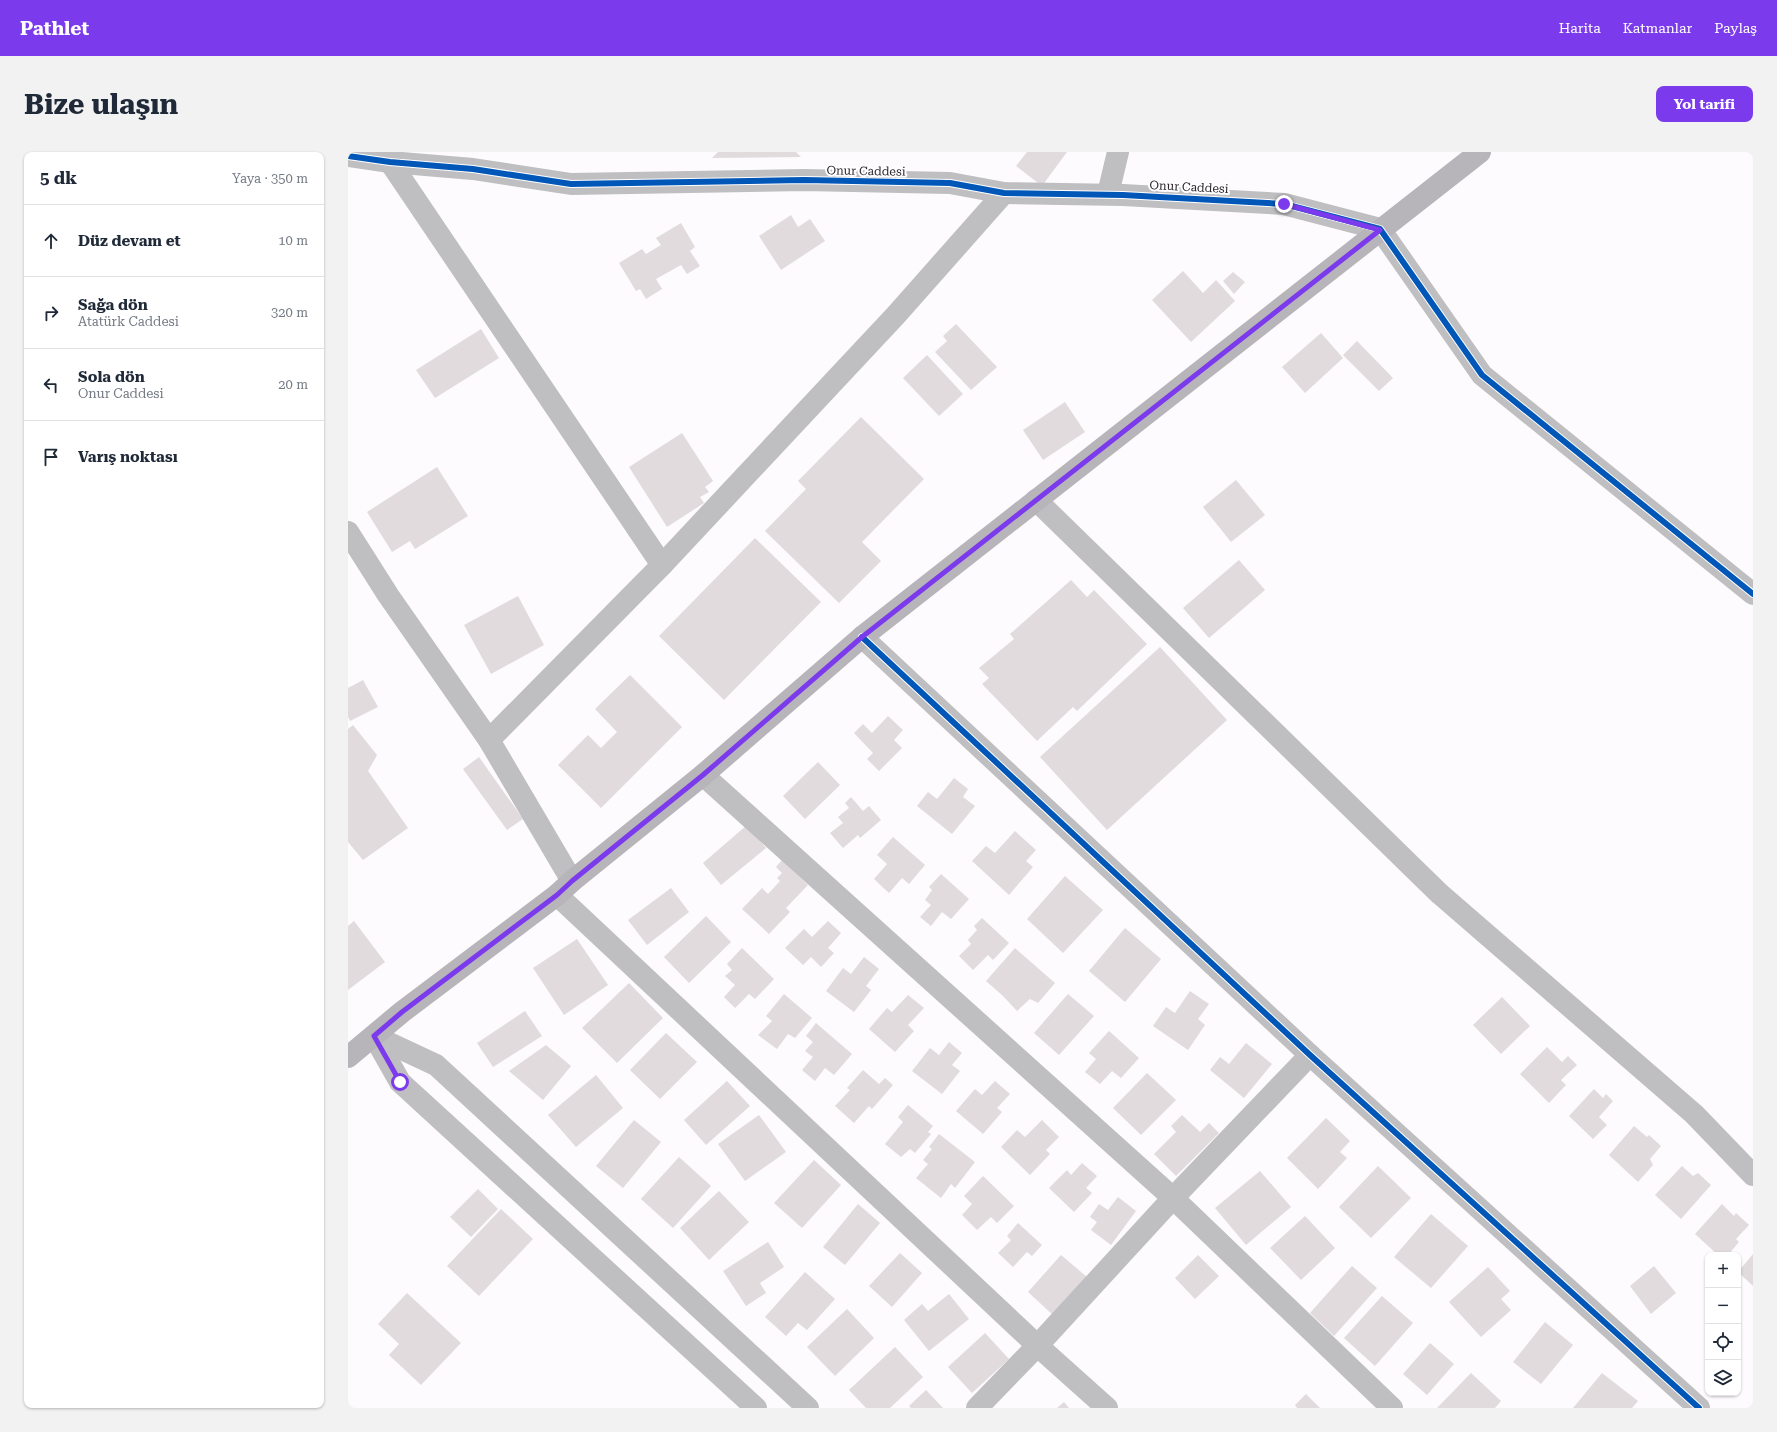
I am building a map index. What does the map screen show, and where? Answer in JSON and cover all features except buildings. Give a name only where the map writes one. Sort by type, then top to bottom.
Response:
[{"type":"main road","points":[[348,1057],[402,1012],[565,888],[703,775],[862,637],[1480,152]]},
{"type":"street","points":[[1108,194],[1118,152]]},
{"type":"street","name":"Onur Caddesi","points":[[348,156],[390,162],[477,160],[571,184],[804,180],[950,183],[1004,193],[1108,194],[1284,204],[1380,230]]},
{"type":"street","points":[[390,162],[662,565]]},
{"type":"street","points":[[489,740],[662,565],[896,315],[1004,193]]},
{"type":"street","points":[[1380,230],[1482,375],[1753,594]]},
{"type":"street","points":[[1036,500],[1440,894],[1694,1114],[1753,1175]]},
{"type":"street","points":[[348,532],[388,595],[489,740],[565,888],[1038,1345],[1107,1408]]},
{"type":"street","points":[[862,637],[1310,1055],[1699,1408]]},
{"type":"street","points":[[703,775],[1173,1198],[1392,1408]]},
{"type":"street","points":[[374,1036],[400,1082],[756,1408]]},
{"type":"street","points":[[374,1036],[436,1065],[808,1408]]},
{"type":"street","points":[[978,1408],[1173,1198],[1310,1055]]},
{"type":"cycle path","points":[[348,156],[390,162],[473,169],[571,184],[804,180],[950,183],[1004,193],[1123,195],[1284,204],[1380,229],[1482,375],[1753,594]]},
{"type":"cycle path","points":[[862,637],[1310,1055],[1699,1408]]},
{"type":"route","points":[[400,1082],[374,1036],[402,1012],[557,895],[572,881],[703,775],[862,637],[1380,230],[1284,204]]}]
